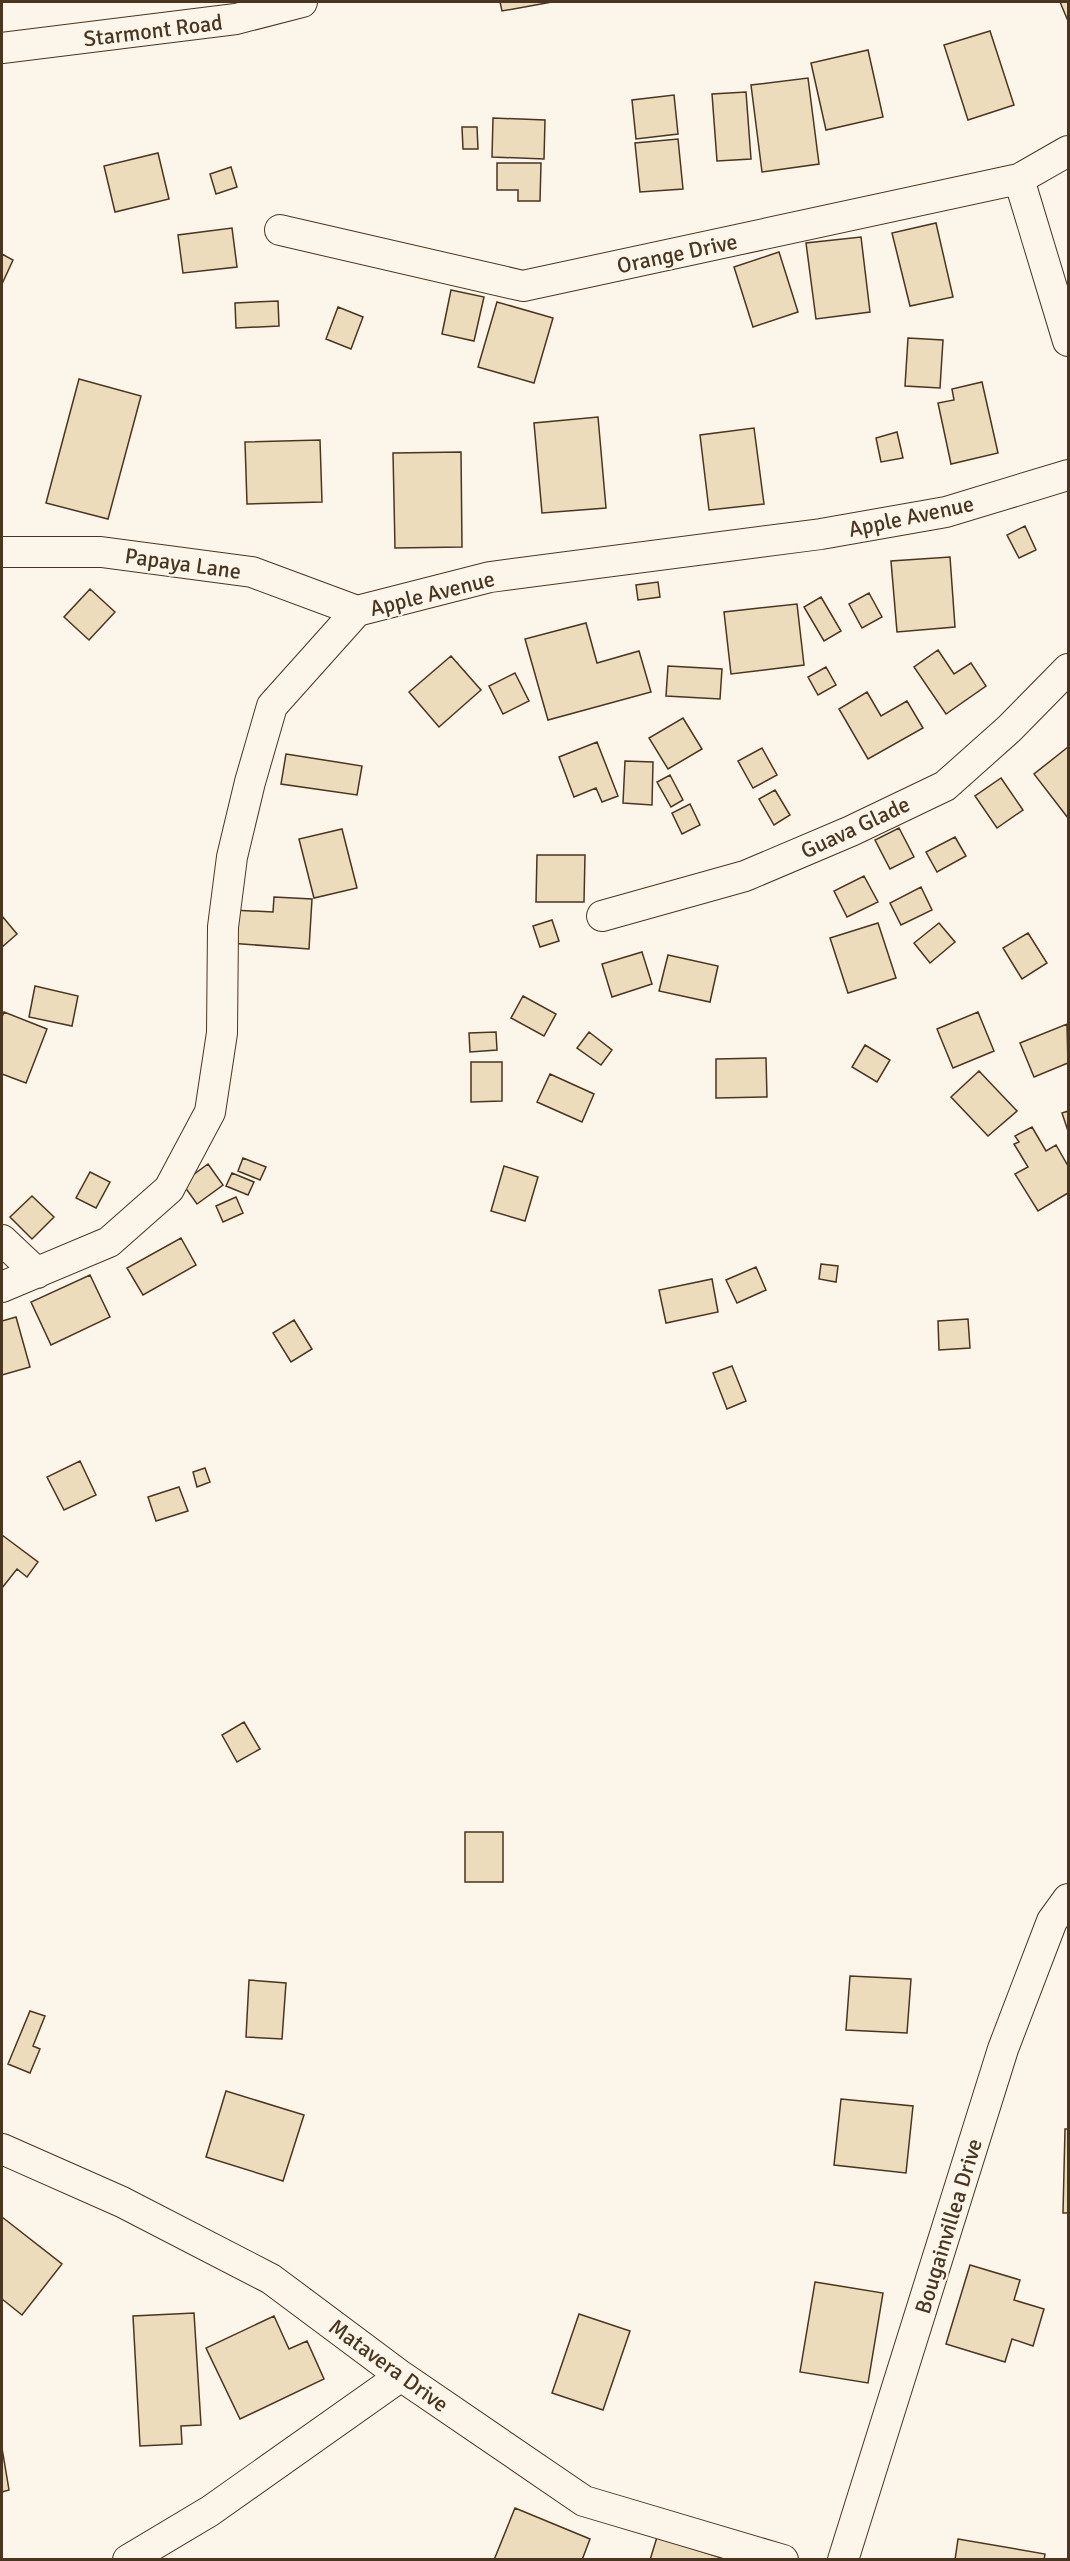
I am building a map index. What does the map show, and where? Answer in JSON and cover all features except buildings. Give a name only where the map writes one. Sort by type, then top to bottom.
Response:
[{"type":"street","name":"Starmont Road","points":[[2,48],[236,19],[302,2]]},
{"type":"street","name":"Orange Drive","points":[[280,230],[523,286],[1019,179],[1068,151]]},
{"type":"street","points":[[1019,179],[1068,341]]},
{"type":"street","name":"Apple Avenue","points":[[2,1287],[110,1242],[169,1188],[210,1112],[222,1034],[223,927],[232,857],[272,706],[357,611],[490,577],[821,534],[946,512],[1068,475]]},
{"type":"street","name":"Papaya Lane","points":[[2,552],[101,552],[252,572],[357,611]]},
{"type":"street","name":"Guava Glade","points":[[602,916],[745,876],[851,831],[945,786],[1009,729],[1068,669]]},
{"type":"street","points":[[2,1240],[37,1273]]},
{"type":"street","name":"Bougainvillea Drive","points":[[843,2559],[1003,2049],[1052,1921],[1068,1899]]},
{"type":"street","name":"Matavera Drive","points":[[2,2149],[122,2202],[271,2278],[401,2376],[584,2501],[783,2559]]},
{"type":"street","points":[[128,2559],[210,2511],[401,2376]]}]
